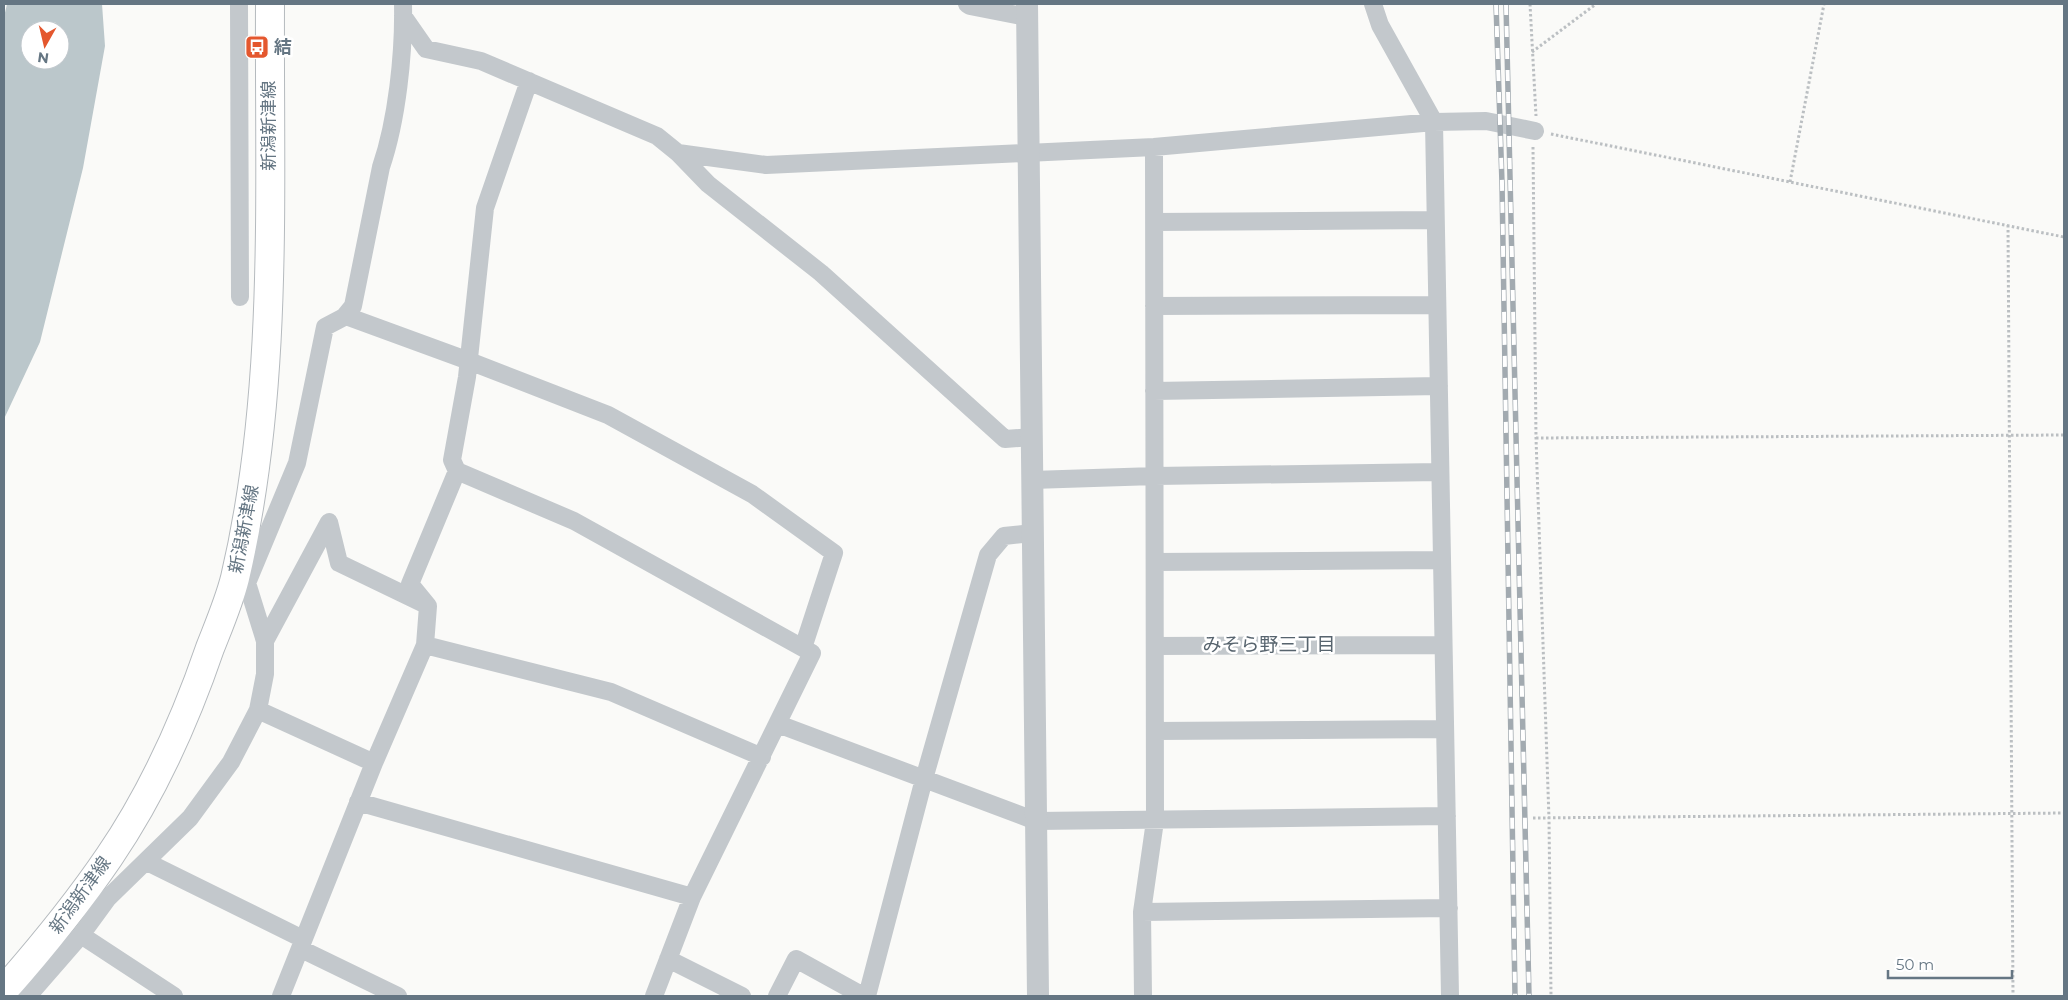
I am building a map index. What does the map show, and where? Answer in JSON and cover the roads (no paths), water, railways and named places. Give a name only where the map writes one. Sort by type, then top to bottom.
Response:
[{"type":"main road","name":"新潟新津線","points":[[4,990],[52,934],[110,856],[161,767],[203,670],[234,582],[244,538],[256,461],[268,335],[270,4]]},
{"type":"street","points":[[239,4],[240,297]]},
{"type":"street","points":[[967,4],[970,6],[1027,10],[1038,996]]},
{"type":"street","points":[[1372,4],[1380,25],[1434,122],[1450,996]]},
{"type":"street","points":[[247,583],[297,463],[325,327],[346,316],[353,306],[381,167],[388,145],[403,40],[403,10]]},
{"type":"street","points":[[403,10],[426,50],[481,61],[657,136],[678,153],[708,184],[820,273],[1005,439],[1032,437]]},
{"type":"street","points":[[529,81],[485,208],[469,361],[452,460],[457,471],[574,521],[812,653],[692,897],[654,996]]},
{"type":"street","points":[[678,153],[766,165],[1154,147],[1434,122],[1486,122],[1535,131]]},
{"type":"street","points":[[1142,996],[1142,912],[1155,821],[1154,147]]},
{"type":"street","points":[[1154,222],[1435,220]]},
{"type":"street","points":[[1154,306],[1437,305]]},
{"type":"street","points":[[346,316],[608,415],[752,494],[834,553],[803,648]]},
{"type":"street","points":[[1154,391],[1439,386]]},
{"type":"street","points":[[281,996],[374,763],[425,645],[428,606],[410,584],[457,471]]},
{"type":"street","points":[[1032,480],[1154,476],[1440,472]]},
{"type":"street","points":[[265,641],[330,522],[339,563],[428,606]]},
{"type":"street","points":[[777,996],[796,959],[865,996],[988,555],[1004,536],[1032,533]]},
{"type":"street","points":[[28,996],[81,934],[108,898],[190,818],[231,762],[258,710],[264,674],[265,641],[247,583],[244,538]]},
{"type":"street","points":[[1155,562],[1442,560]]},
{"type":"street","points":[[425,645],[611,692],[762,757]]},
{"type":"street","points":[[1155,646],[1444,645]]},
{"type":"street","points":[[258,710],[374,763]]},
{"type":"street","points":[[778,724],[1036,821],[1447,816]]},
{"type":"street","points":[[1155,731],[1445,729]]},
{"type":"street","points":[[358,802],[692,897]]},
{"type":"street","points":[[147,862],[398,996]]},
{"type":"street","points":[[1142,912],[1448,908]]},
{"type":"street","points":[[81,934],[174,996]]},
{"type":"street","points":[[668,959],[742,996]]},
{"type":"railway","points":[[1496,4],[1502,183],[1515,996]]},
{"type":"railway","points":[[1506,4],[1529,996]]},
{"type":"place","name":"結","points":[[257,47]]},
{"type":"district","name":"みそら野三丁目","points":[[1269,644]]}]
